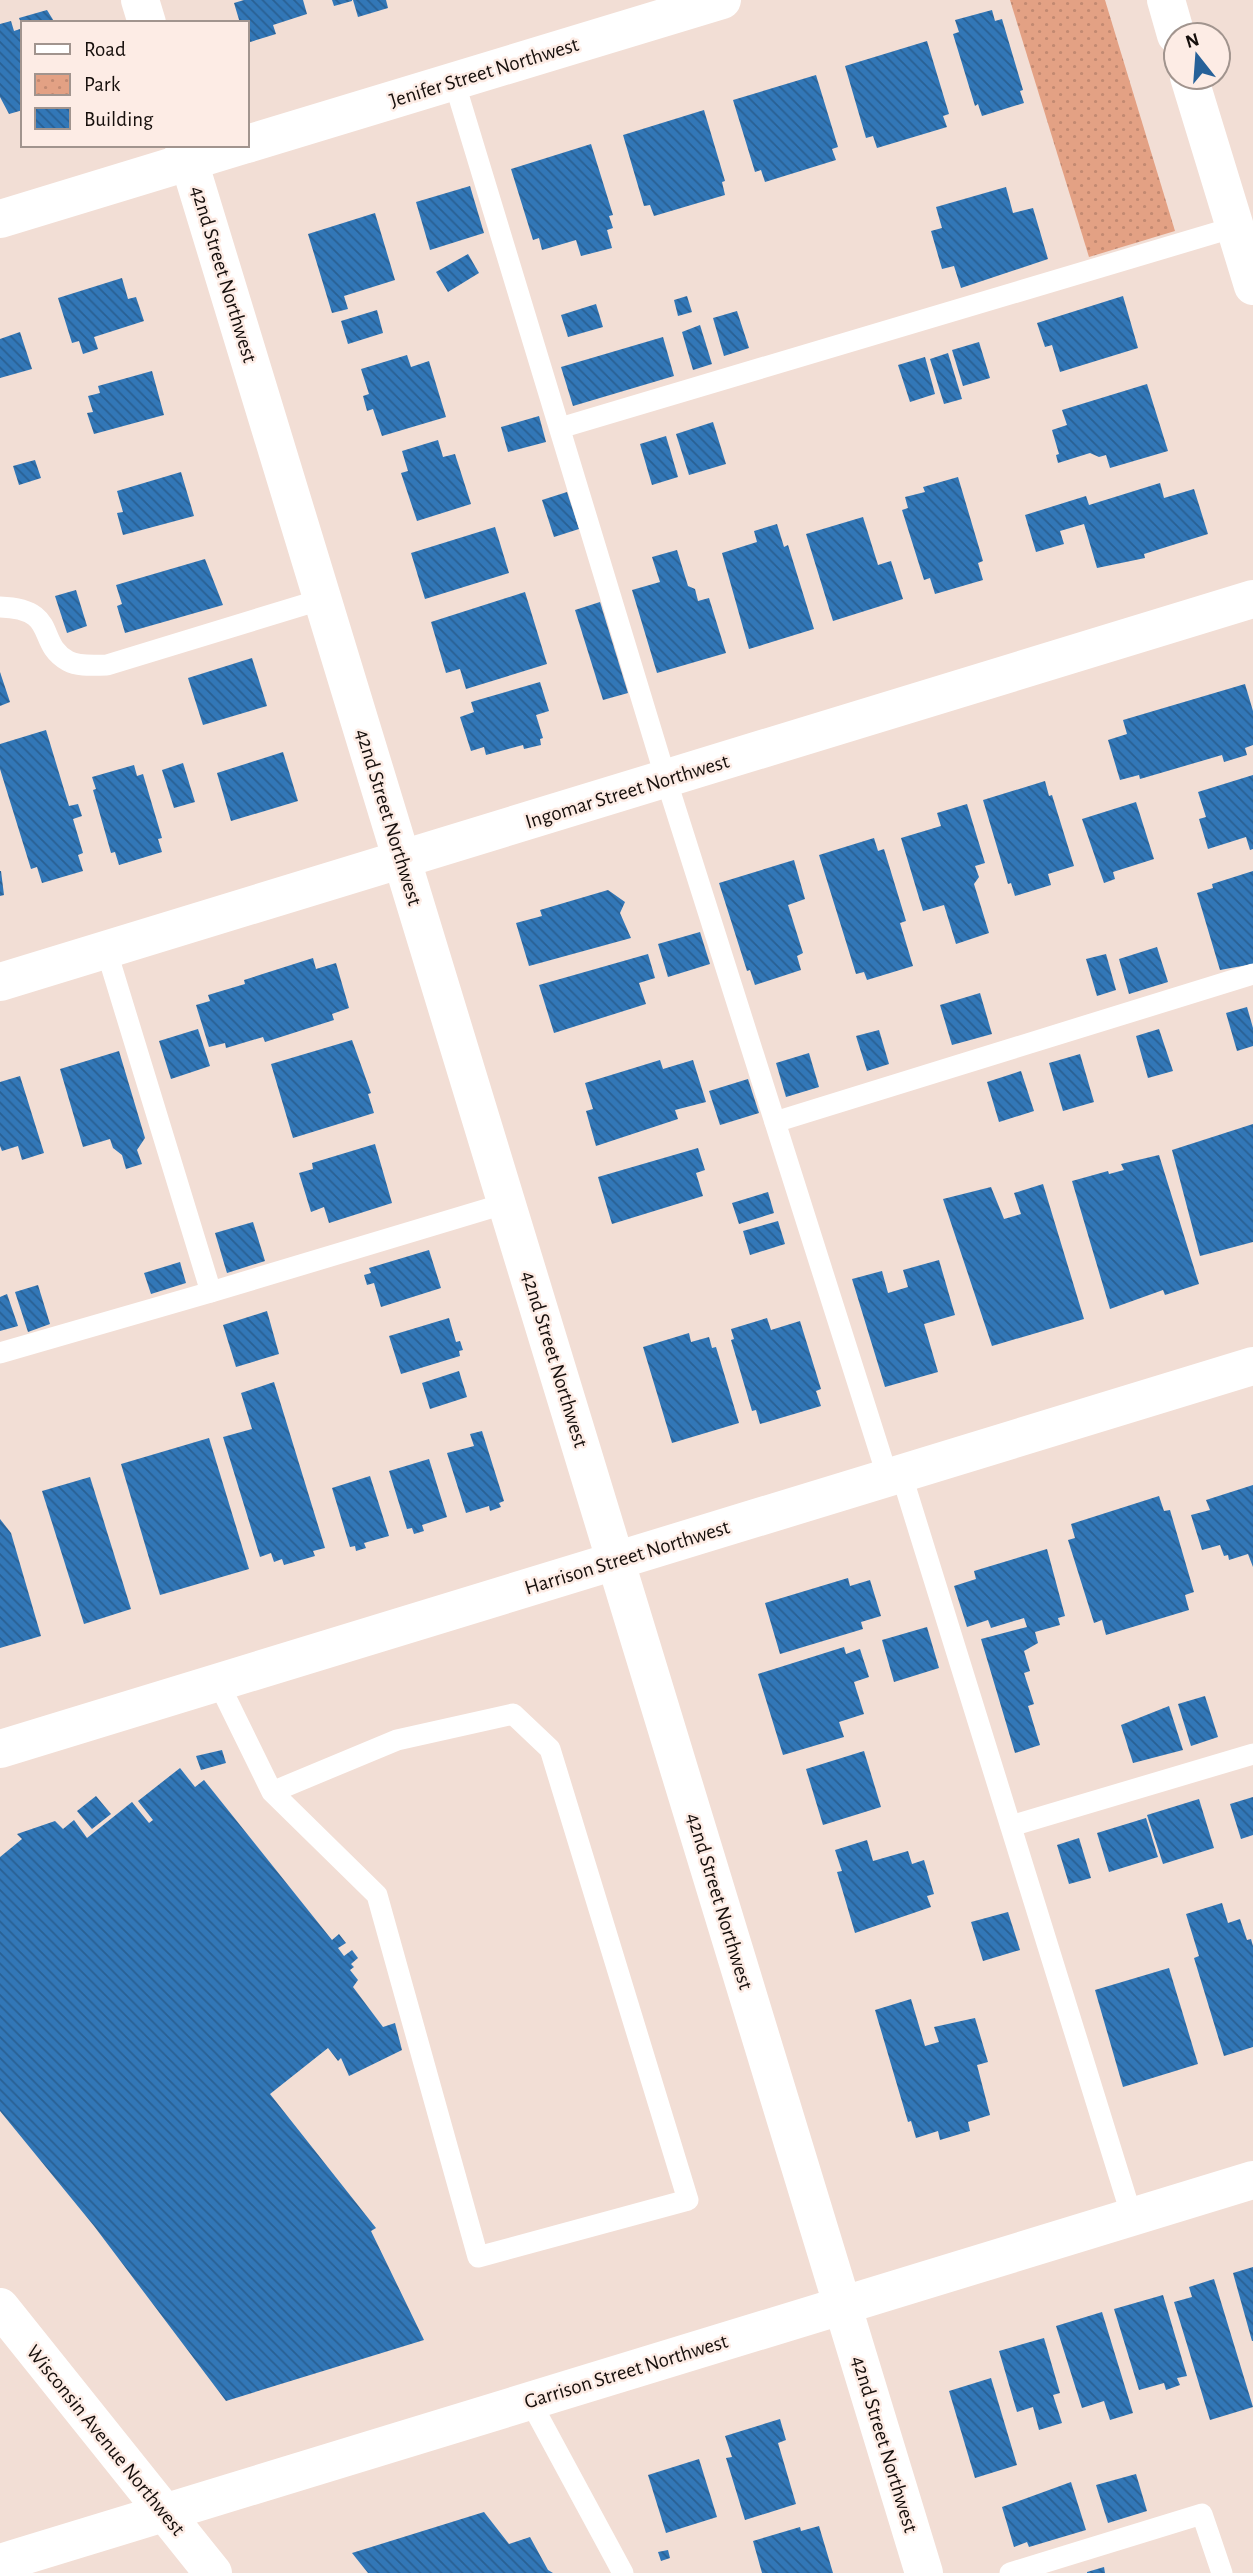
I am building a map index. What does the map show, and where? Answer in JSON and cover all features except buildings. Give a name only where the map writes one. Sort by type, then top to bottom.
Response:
[{"type":"street","points":[[140,0],[146,21]]},
{"type":"street","name":"Jenifer Street Northwest","points":[[248,144],[722,0]]},
{"type":"street","points":[[1166,0],[1172,21]]},
{"type":"street","points":[[1193,91],[1253,286]]},
{"type":"street","name":"Jenifer Street Northwest","points":[[0,219],[187,153],[230,147]]},
{"type":"street","name":"42nd Street Northwest","points":[[187,153],[924,2573]]},
{"type":"street","name":"Ingomar Street Northwest","points":[[0,982],[1253,599]]},
{"type":"street","name":"Harrison Street Northwest","points":[[0,1749],[1253,1366]]},
{"type":"street","name":"Garrison Street Northwest","points":[[0,2563],[1253,2180]]},
{"type":"street","name":"Wisconsin Avenue Northwest","points":[[0,2307],[213,2573]]},
{"type":"lane","points":[[454,81],[666,779],[775,1122],[1011,1826],[1132,2217]]},
{"type":"lane","points":[[560,428],[1235,227]]},
{"type":"lane","points":[[0,607],[24,607],[43,623],[53,645],[68,661],[88,666],[107,665],[323,599]]},
{"type":"lane","points":[[106,949],[211,1292]]},
{"type":"lane","points":[[775,1122],[1253,974]]},
{"type":"lane","points":[[0,1353],[507,1203]]},
{"type":"lane","points":[[218,1682],[272,1792],[377,1895],[478,2257],[688,2200],[550,1749],[513,1714],[397,1740],[272,1792]]},
{"type":"lane","points":[[1011,1826],[1253,1754]]},
{"type":"lane","points":[[530,2401],[623,2573]]},
{"type":"lane","points":[[1010,2573],[1202,2514],[1222,2573]]},
{"type":"green space","points":[[1010,0],[1105,0],[1175,231],[1089,257]]}]
